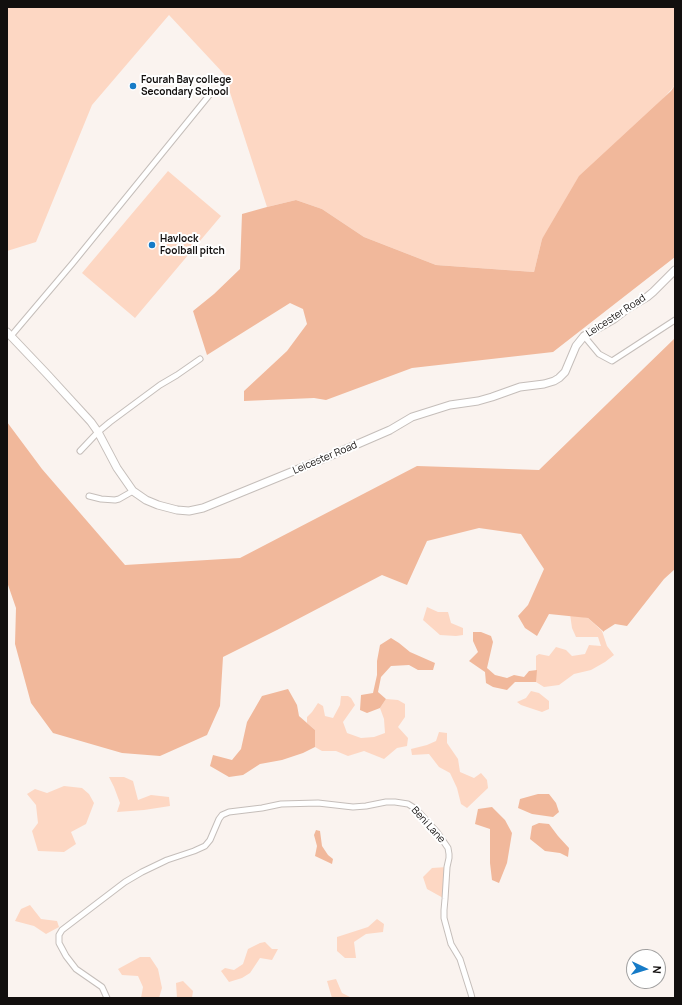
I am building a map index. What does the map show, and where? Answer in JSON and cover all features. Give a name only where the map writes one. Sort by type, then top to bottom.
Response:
[{"type":"street","points":[[9,334],[72,264],[211,93]]},
{"type":"street","name":"Leicester Road","points":[[9,334],[86,416],[98,432],[117,468],[133,491],[146,500],[164,507],[189,511],[203,508],[382,434],[412,417],[450,405],[478,401],[520,387],[544,384],[554,381],[565,372],[576,346],[584,336],[653,292],[675,270]]},
{"type":"street","points":[[584,336],[599,354],[612,361],[675,320]]},
{"type":"street","points":[[80,451],[98,432],[160,385],[200,359]]},
{"type":"street","points":[[89,496],[115,500],[133,491]]},
{"type":"street","name":"Beni Lane","points":[[107,998],[102,987],[76,969],[66,956],[59,943],[59,935],[62,930],[125,882],[142,872],[168,860],[194,852],[206,846],[221,816],[229,812],[281,804],[318,803],[353,807],[395,802],[408,804],[416,809],[437,832],[448,848],[449,858],[447,867],[444,918],[451,944],[460,959],[472,998]]},
{"type":"shaded area","points":[[7,7],[675,7],[675,85],[542,239],[534,272],[436,265],[364,237],[322,209],[296,200],[267,207],[224,74],[169,15],[92,105],[36,242],[7,251]]},
{"type":"shaded area","points":[[675,85],[675,257],[553,352],[412,368],[326,400],[314,398],[244,401],[244,391],[287,351],[307,324],[303,309],[290,303],[207,355],[193,311],[214,294],[240,269],[242,214],[296,200],[322,209],[364,237],[436,265],[534,272],[542,239],[579,176],[671,91]]},
{"type":"shaded area","name":"Havlock Foolball pitch","points":[[168,171],[221,216],[135,318],[82,273]]},
{"type":"shaded area","points":[[675,338],[675,569],[664,579],[627,626],[615,624],[604,632],[588,618],[549,614],[537,636],[525,628],[518,616],[528,605],[544,569],[521,534],[479,528],[427,541],[407,585],[382,575],[223,657],[220,706],[207,735],[160,756],[122,753],[53,733],[31,703],[15,644],[16,608],[7,582],[7,422],[42,469],[125,565],[240,558],[417,466],[539,470]]},
{"type":"shaded area","points":[[427,607],[438,612],[448,612],[451,623],[463,628],[463,635],[440,635],[423,620]]},
{"type":"shaded area","points":[[570,614],[588,618],[602,631],[607,646],[614,655],[591,670],[574,674],[559,685],[544,687],[536,682],[536,656],[539,654],[549,656],[556,647],[566,650],[572,656],[585,654],[589,645],[601,646],[598,637],[576,637],[572,628]]},
{"type":"shaded area","points":[[473,632],[481,632],[491,636],[493,642],[487,668],[495,675],[507,678],[514,675],[524,677],[529,671],[537,670],[536,682],[515,682],[507,690],[493,687],[486,683],[485,672],[469,661],[478,652],[473,641]]},
{"type":"shaded area","points":[[391,638],[410,652],[435,663],[433,670],[418,670],[409,665],[391,666],[381,677],[378,692],[386,699],[380,708],[367,713],[360,710],[361,695],[373,693],[377,675],[377,661],[380,645]]},
{"type":"shaded area","points":[[288,689],[297,705],[299,716],[315,730],[315,747],[282,760],[260,764],[243,775],[229,777],[210,766],[213,755],[232,760],[241,749],[247,722],[262,696]]},
{"type":"shaded area","points":[[531,691],[539,693],[549,701],[549,709],[542,712],[521,705],[517,702],[526,698]]},
{"type":"shaded area","points":[[341,696],[348,696],[355,705],[343,722],[347,733],[361,738],[374,737],[385,733],[384,719],[380,708],[386,699],[398,700],[405,704],[405,717],[398,727],[408,738],[407,746],[397,748],[384,759],[364,751],[348,756],[336,751],[322,751],[315,747],[315,730],[307,723],[307,717],[318,703],[323,706],[325,716],[333,718],[340,705]]},
{"type":"shaded area","points":[[439,732],[447,733],[447,743],[458,759],[460,772],[474,778],[481,773],[487,780],[488,788],[467,808],[461,804],[457,788],[450,773],[439,767],[429,754],[412,755],[411,749],[436,741]]},
{"type":"shaded area","points":[[109,777],[124,777],[133,781],[138,800],[151,795],[169,797],[170,806],[117,812],[120,803]]},
{"type":"shaded area","points":[[64,786],[82,788],[89,794],[94,803],[86,824],[71,832],[76,844],[64,852],[38,851],[32,831],[38,823],[36,805],[27,794],[35,789],[47,793]]},
{"type":"shaded area","points":[[538,794],[549,794],[556,803],[559,812],[553,817],[532,814],[518,808],[520,799]]},
{"type":"shaded area","points":[[492,807],[505,820],[512,833],[507,863],[499,883],[492,880],[490,863],[490,829],[475,824],[478,809]]},
{"type":"shaded area","points":[[539,823],[549,824],[569,848],[568,857],[560,853],[545,851],[530,839],[532,826]]},
{"type":"shaded area","points":[[316,830],[320,831],[322,846],[328,855],[333,859],[332,864],[315,856],[317,846],[314,835]]},
{"type":"shaded area","points":[[447,867],[445,899],[427,889],[423,877],[432,868]]},
{"type":"shaded area","points":[[30,905],[41,919],[57,921],[59,927],[46,934],[34,926],[15,921],[21,909]]},
{"type":"shaded area","points":[[377,919],[384,924],[383,932],[366,934],[354,942],[356,958],[345,958],[337,951],[337,937],[368,927]]},
{"type":"shaded area","points":[[265,942],[272,949],[278,949],[272,960],[260,958],[250,973],[242,978],[229,982],[221,971],[225,968],[234,970],[243,964],[248,949]]},
{"type":"shaded area","points":[[140,957],[150,957],[158,969],[162,988],[159,998],[141,998],[143,987],[138,976],[122,975],[118,969]]},
{"type":"shaded area","points":[[336,979],[342,993],[352,998],[332,998],[327,981]]},
{"type":"shaded area","points":[[183,981],[193,991],[192,998],[177,998],[176,983]]},
{"type":"place","name":"Fourah Bay college Secondary School","points":[[133,86]]},
{"type":"place","name":"Havlock Foolball pitch","points":[[152,245]]}]
